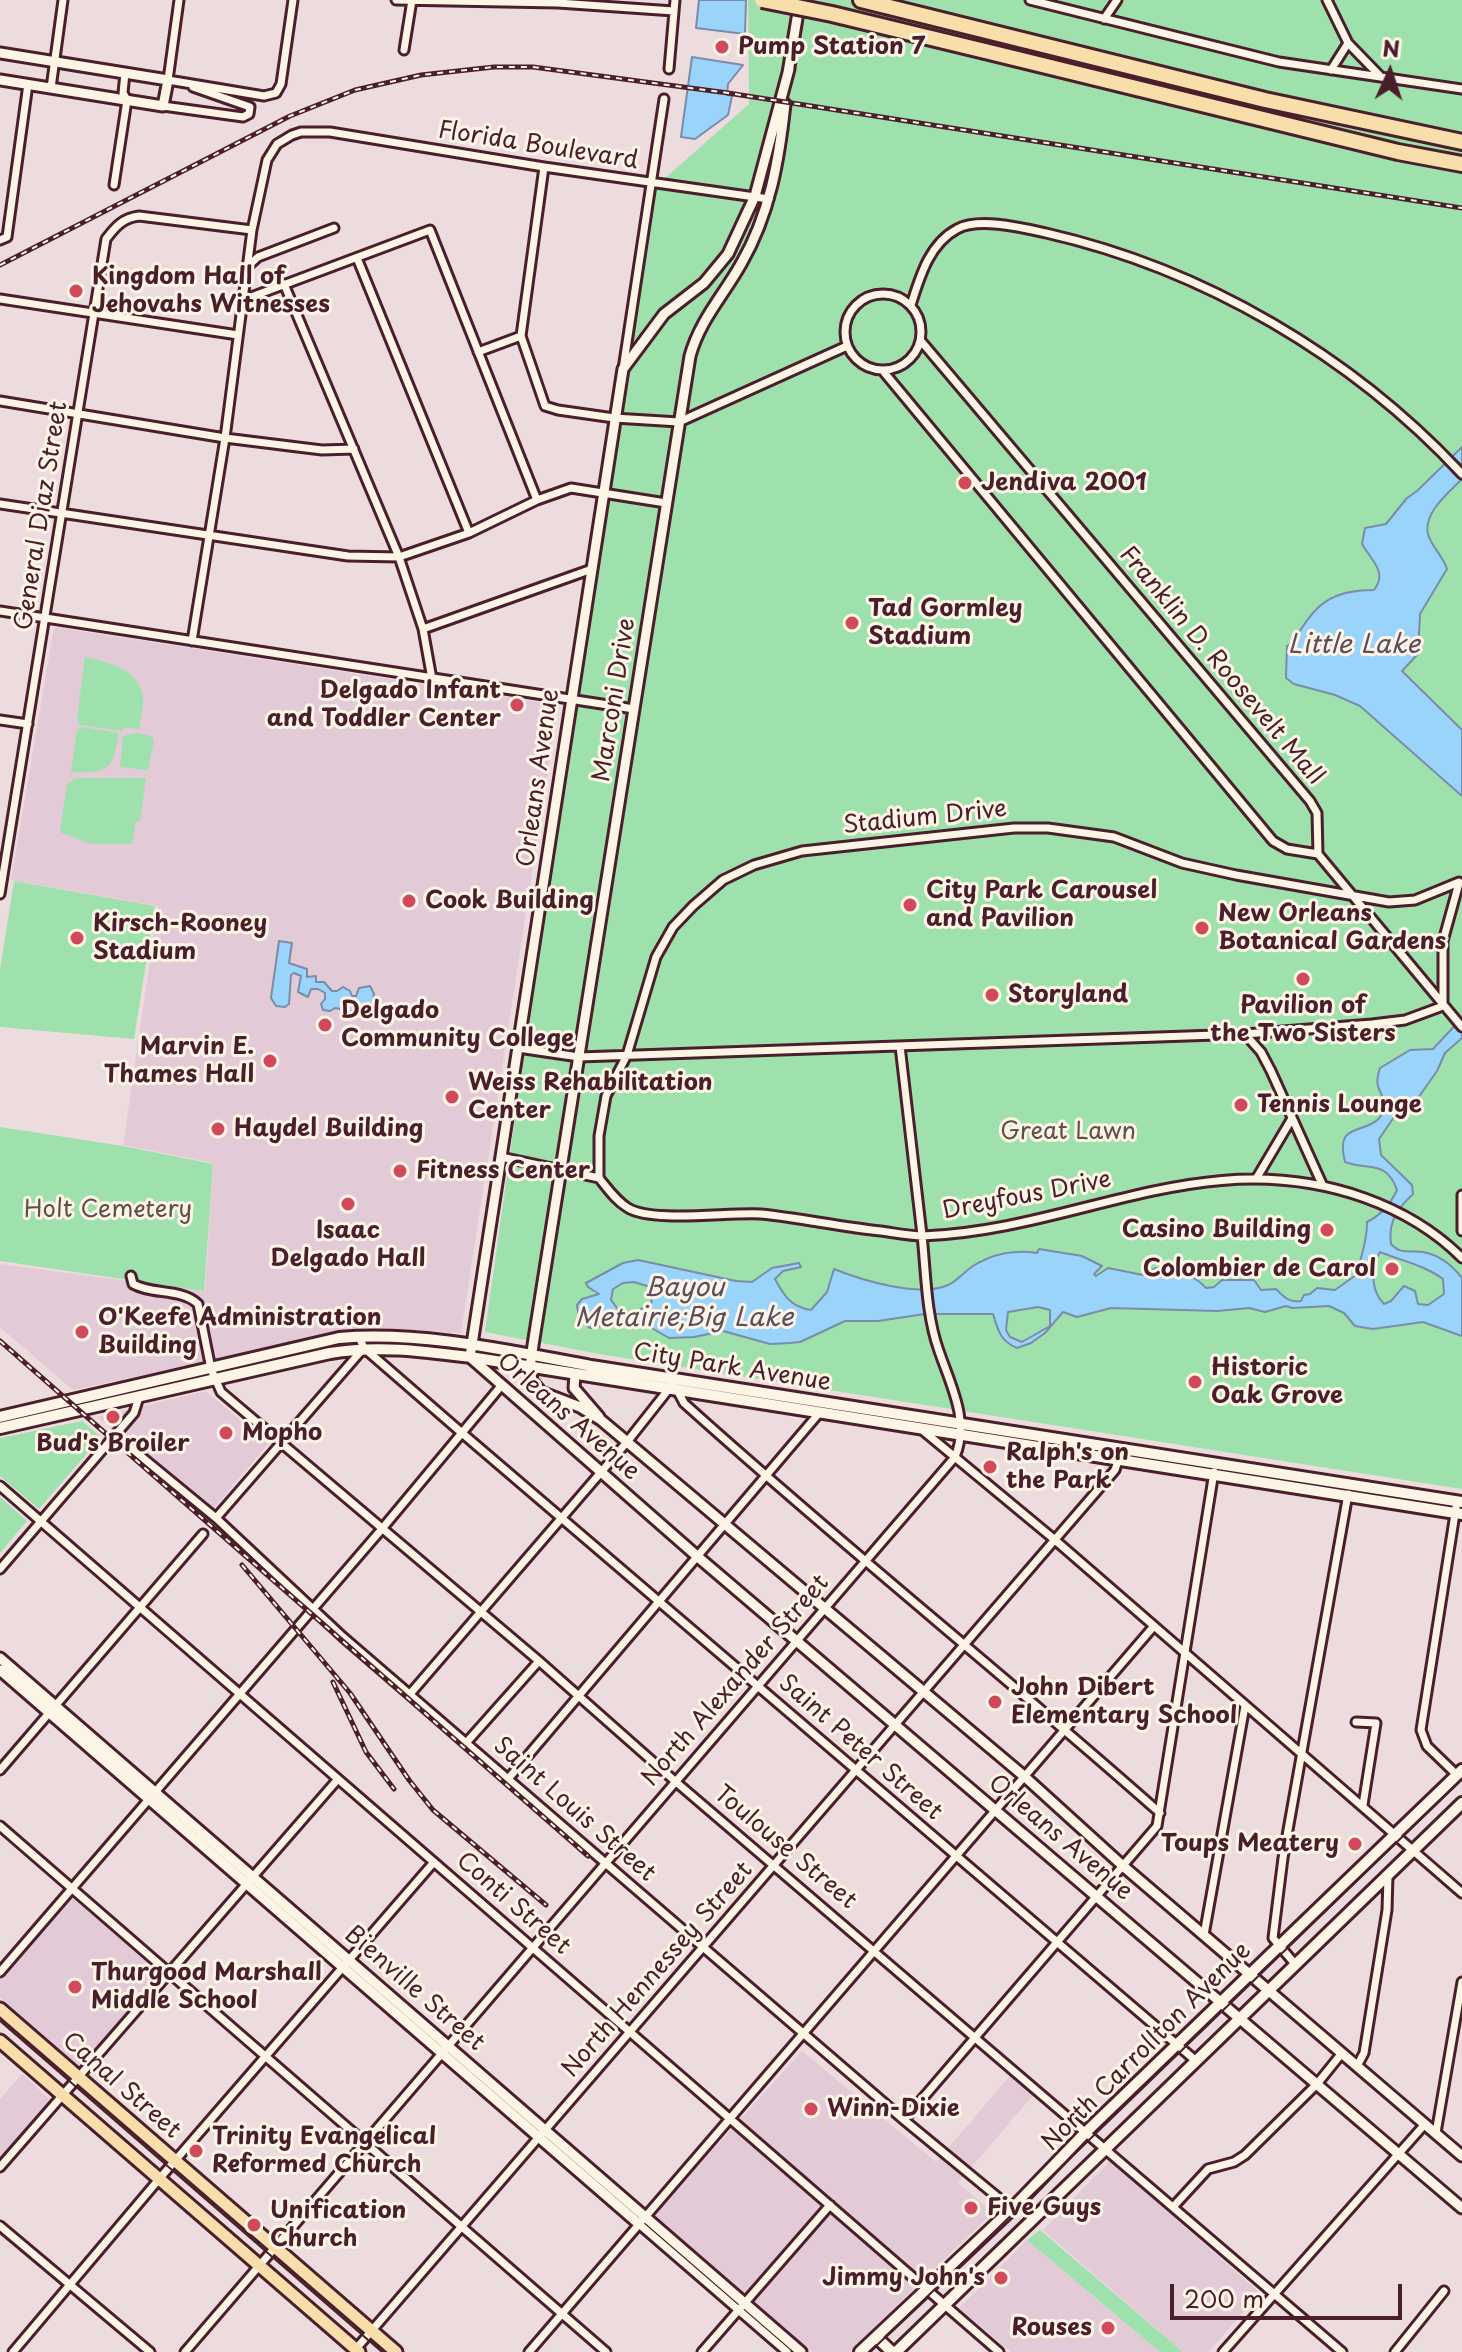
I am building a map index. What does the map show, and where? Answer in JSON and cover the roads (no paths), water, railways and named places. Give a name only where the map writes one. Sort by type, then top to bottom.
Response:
[{"type":"highway","points":[[762,0],[832,14],[1372,146],[1456,163]]},
{"type":"highway","points":[[861,0],[1265,100],[1457,141]]},
{"type":"main road","name":"City Park Avenue","points":[[0,1417],[339,1338],[388,1336],[532,1354],[674,1386],[819,1413],[919,1428],[961,1429],[1121,1448],[1216,1462],[1349,1490]]},
{"type":"main road","name":"City Park Avenue","points":[[0,1428],[364,1348],[391,1348],[575,1375],[824,1402],[1119,1461],[1459,1507]]},
{"type":"main road","points":[[475,1358],[513,1359],[532,1354]]},
{"type":"main road","name":"North Carrollton Avenue","points":[[860,2352],[1012,2209],[1085,2133],[1459,1773]]},
{"type":"main road","name":"North Carrollton Avenue","points":[[894,2352],[1462,1803]]},
{"type":"main road","name":"Canal Street","points":[[0,2009],[396,2352]]},
{"type":"main road","name":"Canal Street","points":[[0,2041],[356,2351]]},
{"type":"main road","points":[[114,2138],[128,2121]]},
{"type":"main road","points":[[1012,2209],[1027,2223]]},
{"type":"main road","points":[[876,2337],[894,2352]]},
{"type":"street","points":[[51,88],[63,0]]},
{"type":"street","points":[[163,106],[179,0]]},
{"type":"street","points":[[0,53],[264,96],[276,93],[281,84],[293,0]]},
{"type":"street","points":[[396,0],[558,3],[674,11]]},
{"type":"street","points":[[404,50],[412,0]]},
{"type":"street","points":[[669,69],[675,0]]},
{"type":"street","name":"Marconi Drive","points":[[532,1354],[679,422],[696,335],[742,264],[769,199],[780,154],[800,0]]},
{"type":"street","points":[[1030,0],[1279,62],[1462,89]]},
{"type":"street","points":[[1104,19],[1117,0]]},
{"type":"street","points":[[1327,0],[1348,43],[1380,76]]},
{"type":"street","points":[[1331,70],[1348,43]]},
{"type":"street","name":"Marconi Drive","points":[[623,369],[664,314],[704,283],[722,264],[755,196],[789,69]]},
{"type":"street","points":[[114,185],[127,100],[123,93],[125,73]]},
{"type":"street","points":[[0,80],[243,117],[249,114],[250,107],[236,101],[168,80]]},
{"type":"street","points":[[4,239],[28,84]]},
{"type":"street","name":"Orleans Avenue","points":[[664,99],[471,1345],[475,1358],[501,1386],[698,1557],[1462,2208]]},
{"type":"street","name":"Florida Boulevard","points":[[252,230],[271,151],[286,138],[301,132],[330,132],[769,199]]},
{"type":"street","points":[[544,167],[521,336],[545,406],[614,418],[679,422],[847,346]]},
{"type":"street","name":"General Diaz Street","points":[[0,894],[106,239],[118,223],[139,216],[252,230]]},
{"type":"street","points":[[911,305],[925,262],[957,228],[980,224],[1031,230],[1080,241],[1190,281],[1264,318],[1398,411],[1462,474]]},
{"type":"street","points":[[247,267],[258,257],[334,228]]},
{"type":"street","points":[[192,641],[225,438],[252,230]]},
{"type":"street","points":[[243,300],[430,230],[537,500]]},
{"type":"street","points":[[357,258],[469,533]]},
{"type":"street","points":[[284,284],[399,557],[423,629],[432,679]]},
{"type":"street","points":[[875,294],[900,297],[911,305],[918,316],[922,328],[921,341],[916,353],[907,362],[896,369],[883,371],[861,364],[847,346],[844,333],[846,320],[862,299],[875,294]]},
{"type":"street","points":[[0,299],[238,335]]},
{"type":"street","points":[[478,352],[521,336]]},
{"type":"street","name":"Franklin D. Roosevelt Mall","points":[[921,341],[1310,801],[1317,813],[1318,854]]},
{"type":"street","points":[[883,371],[1273,841],[1287,849],[1318,854],[1462,1027]]},
{"type":"street","points":[[0,401],[225,438],[322,450],[354,449]]},
{"type":"street","points":[[0,504],[348,556],[399,557],[469,533],[537,500],[571,488],[666,503]]},
{"type":"street","points":[[423,629],[592,569]]},
{"type":"street","points":[[0,611],[634,709]]},
{"type":"street","points":[[0,720],[28,724]]},
{"type":"street","points":[[0,822],[12,823]]},
{"type":"street","name":"Stadium Drive","points":[[599,1178],[602,1111],[615,1075],[627,1055],[656,957],[673,927],[723,880],[754,865],[796,853],[1014,828],[1060,829],[1114,837],[1182,863],[1389,902],[1415,900],[1461,881]]},
{"type":"street","points":[[1443,1006],[1443,941],[1461,881]]},
{"type":"street","points":[[518,1048],[579,1057],[1245,1034],[1405,1020],[1443,1006]]},
{"type":"street","points":[[1245,1034],[1265,1059],[1322,1184]]},
{"type":"street","points":[[900,1046],[926,1282],[938,1349],[951,1381],[961,1429]]},
{"type":"street","points":[[1256,1179],[1291,1120]]},
{"type":"street","points":[[501,1157],[599,1178]]},
{"type":"street","name":"Dreyfous Drive","points":[[599,1178],[614,1197],[638,1213],[662,1216],[761,1214],[922,1236],[1002,1226],[1166,1187],[1217,1180],[1256,1179],[1322,1184],[1405,1216],[1462,1258]]},
{"type":"street","points":[[1462,1195],[1462,1231]]},
{"type":"street","name":"Toulouse Street","points":[[131,1276],[133,1284],[142,1289],[191,1297],[198,1304],[211,1369],[221,1392],[539,1661],[1342,2352]]},
{"type":"street","name":"Saint Peter Street","points":[[359,1337],[364,1348],[462,1433],[1195,2060]]},
{"type":"street","points":[[216,1518],[364,1348]]},
{"type":"street","name":"Orleans Avenue","points":[[532,1354],[532,1381],[541,1392],[580,1407],[601,1420],[1025,1777],[1123,1866],[1462,2156]]},
{"type":"street","points":[[575,1375],[574,1388],[601,1420]]},
{"type":"street","points":[[0,1972],[501,1386]]},
{"type":"street","points":[[410,1694],[674,1386],[684,1403],[766,1477],[1066,1729],[1160,1813]]},
{"type":"street","points":[[0,1569],[134,1413],[139,1397]]},
{"type":"street","points":[[508,1779],[766,1477],[819,1413],[824,1402]]},
{"type":"street","points":[[919,1428],[1055,1540],[1462,1893]]},
{"type":"street","name":"North Alexander Street","points":[[185,2352],[955,1457],[961,1429]]},
{"type":"street","name":"Saint Louis Street","points":[[115,1435],[216,1518],[410,1694],[804,2035],[1012,2209]]},
{"type":"street","name":"North Hennessey Street","points":[[356,2351],[1115,1470],[1121,1448]]},
{"type":"street","points":[[904,2120],[1157,1826],[1168,1742],[1216,1462]]},
{"type":"street","name":"Conti Street","points":[[0,1486],[999,2352]]},
{"type":"street","points":[[1295,1964],[1273,1938],[1283,1858],[1349,1490]]},
{"type":"street","points":[[1459,1507],[1438,1606],[1421,1730],[1427,1746],[1459,1773]]},
{"type":"street","points":[[0,1770],[203,1534]]},
{"type":"street","points":[[529,2352],[1154,1626]]},
{"type":"street","name":"Bienville Street","points":[[0,1658],[53,1710]]},
{"type":"street","points":[[466,1743],[539,1661]]},
{"type":"street","name":"Bienville Street","points":[[0,1670],[53,1710],[742,2307],[801,2352]]},
{"type":"street","points":[[1204,1935],[1245,1706]]},
{"type":"street","points":[[1356,1722],[1376,1723],[1363,1805]]},
{"type":"street","points":[[0,2167],[338,1779]]},
{"type":"street","points":[[0,1826],[606,2352]]},
{"type":"street","points":[[13,2352],[434,1862]]},
{"type":"street","points":[[1357,2066],[1364,2053],[1387,1910],[1388,1875]]},
{"type":"street","points":[[1436,2133],[1462,1982]]},
{"type":"street","points":[[1173,2207],[1208,2169],[1234,2162],[1245,2155],[1317,2084],[1342,2053]]},
{"type":"street","points":[[1223,2352],[1425,2124]]},
{"type":"street","points":[[702,2352],[830,2205]]},
{"type":"street","points":[[0,2226],[150,2352]]},
{"type":"street","points":[[1395,2352],[1444,2291]]},
{"type":"street","name":"Bienville Street","points":[[742,2307],[787,2352]]},
{"type":"water","points":[[699,0],[746,0],[745,34],[696,28]]},
{"type":"water","points":[[692,57],[743,65],[728,84],[727,95],[732,96],[728,115],[695,139],[681,137]]},
{"type":"water","name":"Little Lake","points":[[1462,447],[1462,479],[1438,504],[1427,526],[1428,534],[1447,569],[1420,614],[1418,654],[1402,671],[1462,730],[1462,796],[1360,706],[1335,695],[1294,684],[1286,678],[1287,646],[1316,609],[1334,597],[1374,590],[1378,584],[1377,566],[1362,544],[1365,528],[1386,524],[1407,498]]},
{"type":"water","points":[[279,941],[292,943],[289,963],[307,969],[307,977],[316,976],[316,982],[324,982],[332,991],[343,987],[356,996],[359,988],[370,986],[374,994],[372,1009],[323,1010],[321,1004],[325,993],[311,989],[308,997],[298,992],[301,976],[294,973],[291,975],[289,1004],[276,1006],[271,998]]},
{"type":"water","name":"Bayou Metairie;Big Lake","points":[[1462,1018],[1462,1038],[1445,1053],[1437,1071],[1411,1108],[1394,1117],[1379,1139],[1381,1155],[1412,1185],[1413,1194],[1392,1222],[1391,1244],[1402,1251],[1423,1252],[1440,1258],[1462,1278],[1462,1336],[1423,1322],[1373,1329],[1355,1326],[1344,1313],[1329,1306],[1286,1306],[1265,1312],[1249,1308],[1217,1311],[1111,1308],[1077,1317],[1063,1312],[1045,1333],[1017,1348],[1003,1338],[993,1314],[925,1314],[878,1321],[845,1321],[800,1342],[770,1344],[723,1331],[669,1338],[638,1320],[590,1328],[578,1313],[577,1305],[582,1299],[599,1294],[586,1283],[623,1263],[638,1260],[752,1282],[772,1268],[799,1263],[801,1267],[783,1271],[775,1279],[789,1300],[811,1310],[827,1292],[834,1269],[891,1286],[922,1290],[951,1283],[988,1258],[1012,1252],[1037,1253],[1039,1249],[1082,1256],[1102,1266],[1094,1274],[1096,1276],[1108,1268],[1143,1275],[1156,1268],[1189,1276],[1206,1288],[1214,1287],[1222,1280],[1254,1280],[1261,1290],[1276,1289],[1290,1300],[1301,1301],[1304,1295],[1317,1288],[1335,1290],[1356,1275],[1367,1222],[1385,1209],[1397,1190],[1393,1180],[1382,1170],[1345,1162],[1343,1148],[1344,1139],[1349,1133],[1372,1124],[1384,1110],[1377,1082],[1380,1068],[1410,1050],[1433,1049]],"holes":[[[1380,1252],[1436,1274],[1443,1279],[1444,1294],[1428,1305],[1418,1304],[1415,1291],[1404,1286],[1391,1301],[1384,1304],[1376,1293],[1373,1279]],[[634,1282],[650,1287],[653,1293],[651,1304],[635,1312],[619,1311],[611,1300],[613,1289],[623,1283]],[[1038,1307],[1050,1310],[1050,1326],[1022,1342],[1010,1337],[1006,1330],[1008,1312]]]},
{"type":"tram line","points":[[870,2352],[1462,1779]]},
{"type":"tram line","points":[[0,2021],[382,2352]]},
{"type":"tram line","points":[[964,2277],[1039,2205]]},
{"type":"railway","points":[[0,265],[290,116],[355,90],[421,75],[494,67],[533,67],[728,93],[1462,208]]},
{"type":"railway","points":[[0,1341],[588,1856]]},
{"type":"railway","points":[[242,1565],[350,1693],[433,1810],[546,1905]]},
{"type":"railway","points":[[333,1682],[366,1752],[394,1789]]},
{"type":"place","name":"Pump Station 7","points":[[722,47]]},
{"type":"place","name":"Kingdom Hall of Jehovahs Witnesses","points":[[76,291]]},
{"type":"place","name":"Jendiva 2001","points":[[965,483]]},
{"type":"place","name":"Tad Gormley Stadium","points":[[852,623]]},
{"type":"place","name":"Delgado Infant and Toddler Center","points":[[517,705]]},
{"type":"place","name":"Cook Building","points":[[409,901]]},
{"type":"place","name":"City Park Carousel and Pavilion","points":[[910,905]]},
{"type":"place","name":"New Orleans Botanical Gardens","points":[[1202,928]]},
{"type":"place","name":"Kirsch-Rooney Stadium","points":[[77,938]]},
{"type":"place","name":"Pavilion of the Two Sisters","points":[[1303,979]]},
{"type":"place","name":"Storyland","points":[[992,995]]},
{"type":"place","name":"Delgado Community College","points":[[325,1025]]},
{"type":"place","name":"Marvin E. Thames Hall","points":[[270,1061]]},
{"type":"place","name":"Weiss Rehabilitation Center","points":[[452,1097]]},
{"type":"place","name":"Tennis Lounge","points":[[1241,1105]]},
{"type":"place","name":"Haydel Building","points":[[218,1129]]},
{"type":"place","name":"Fitness Center","points":[[400,1171]]},
{"type":"place","name":"Isaac Delgado Hall","points":[[348,1204]]},
{"type":"place","name":"Casino Building","points":[[1327,1230]]},
{"type":"place","name":"Colombier de Carol","points":[[1392,1269]]},
{"type":"place","name":"O'Keefe Administration Building","points":[[82,1332]]},
{"type":"place","name":"Historic Oak Grove","points":[[1195,1382]]},
{"type":"place","name":"Bud's Broiler","points":[[113,1417]]},
{"type":"place","name":"Mopho","points":[[226,1433]]},
{"type":"place","name":"Ralph's on the Park","points":[[990,1467]]},
{"type":"place","name":"John Dibert Elementary School","points":[[995,1702]]},
{"type":"place","name":"Toups Meatery","points":[[1355,1844]]},
{"type":"place","name":"Thurgood Marshall Middle School","points":[[75,1987]]},
{"type":"place","name":"Winn-Dixie","points":[[811,2109]]},
{"type":"place","name":"Trinity Evangelical Reformed Church","points":[[196,2151]]},
{"type":"place","name":"Five Guys","points":[[971,2208]]},
{"type":"place","name":"Unification Church","points":[[254,2225]]},
{"type":"place","name":"Jimmy John's","points":[[1001,2278]]},
{"type":"place","name":"Rouses","points":[[1108,2328]]},
{"type":"park label","name":"Great Lawn","points":[[1068,1132]]},
{"type":"park label","name":"Holt Cemetery","points":[[108,1210]]}]
